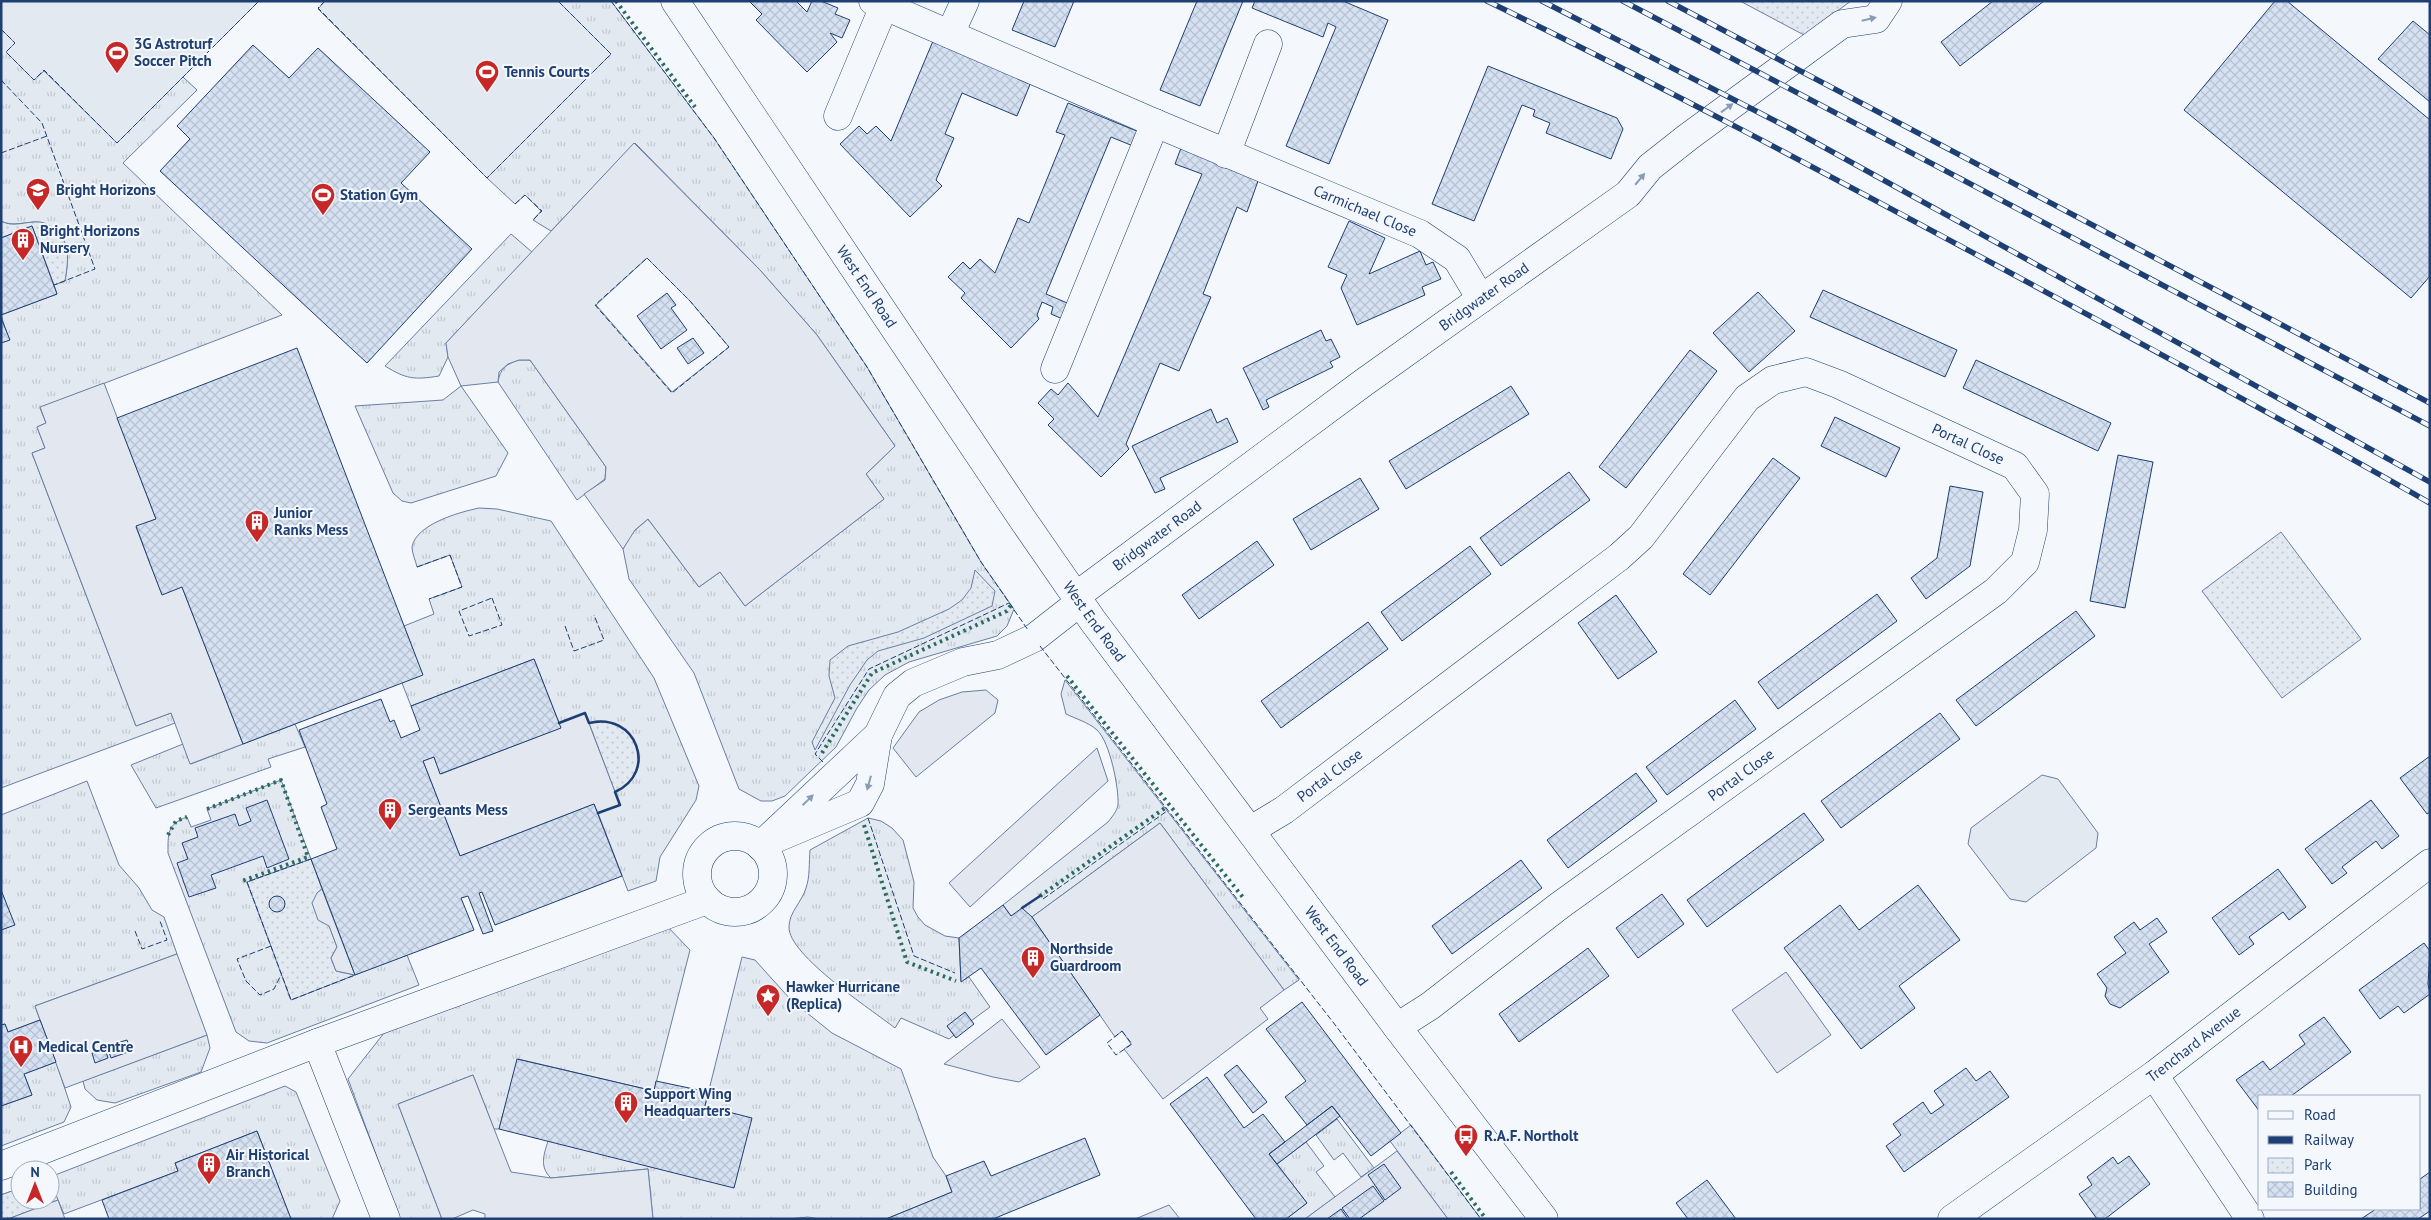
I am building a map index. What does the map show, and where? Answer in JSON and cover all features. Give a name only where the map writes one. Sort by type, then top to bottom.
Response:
[{"type":"street","name":"West End Road","points":[[675,1],[1078,599],[1141,687],[1544,1219]]},
{"type":"street","points":[[950,34],[965,1]]},
{"type":"street","name":"Bridgwater Road","points":[[878,735],[897,696],[913,683],[963,662],[998,656],[1034,638],[1078,599],[1364,383],[1603,210],[1628,194],[1650,168],[1696,131],[1842,24],[1876,19],[1888,1]]},
{"type":"street","name":"Carmichael Close","points":[[838,116],[879,4],[1226,154],[1420,234],[1457,259],[1482,299]]},
{"type":"street","points":[[1226,154],[1268,44]]},
{"type":"street","points":[[1055,368],[1155,123]]},
{"type":"street","name":"Portal Close","points":[[1251,830],[1284,810],[1619,557],[1641,537],[1747,398],[1773,380],[1806,372],[1838,384],[2015,466],[2035,494],[2033,530],[2025,562],[1996,592],[1559,906],[1430,1006],[1397,1027]]},
{"type":"street","points":[[760,846],[878,735]]},
{"type":"street","points":[[760,846],[860,803],[870,784],[878,735]]},
{"type":"street","points":[[729,836],[751,840],[760,846],[772,865],[773,876],[765,897],[756,905],[736,912],[716,907],[707,900],[700,890],[697,879],[697,867],[701,856],[708,847],[718,840],[729,836]]},
{"type":"street","name":"Trenchard Avenue","points":[[1952,1219],[2154,1075],[2430,863]]},
{"type":"street","points":[[1,1166],[317,1043],[707,900]]},
{"type":"street","points":[[317,1043],[386,1219]]},
{"type":"street","points":[[2154,1075],[2250,1219]]},
{"type":"green space","name":"3G Astroturf Soccer Pitch","points":[[1,1],[259,1],[117,143],[44,71],[34,80],[6,52],[15,43],[1,29]]},
{"type":"green space","name":"Tennis Courts","points":[[325,1],[558,1],[611,54],[487,178],[318,9]]},
{"type":"green space","points":[[558,1],[611,1],[714,138],[867,367],[981,562],[1014,609],[1007,626],[997,636],[909,662],[885,675],[869,690],[836,747],[785,796],[772,801],[761,801],[739,789],[694,673],[629,579],[623,549],[632,533],[648,519],[699,587],[720,572],[745,606],[884,499],[866,474],[895,446],[817,335],[760,270],[635,143],[551,231],[533,220],[541,211],[525,195],[515,204],[487,178],[611,54]]},
{"type":"green space","points":[[1740,1],[1851,1],[1804,35]]},
{"type":"green space","points":[[1,29],[15,43],[6,52],[34,80],[44,70],[117,143],[183,77],[197,90],[123,163],[282,315],[40,408],[46,423],[37,427],[45,448],[32,453],[136,726],[171,713],[175,723],[1,788],[1,343],[9,340],[1,315],[57,294],[54,285],[65,281],[67,252],[58,233],[42,223],[14,224],[1,221]]},
{"type":"green space","points":[[1,221],[10,224],[43,223],[59,233],[67,252],[65,281],[54,285],[32,226],[1,238]]},
{"type":"green space","points":[[511,234],[532,252],[446,343],[448,357],[439,376],[410,377],[399,374],[385,366]]},
{"type":"green space","points":[[519,360],[530,360],[606,467],[605,479],[577,500],[498,382],[504,368]]},
{"type":"green space","points":[[461,386],[508,453],[496,476],[411,503],[402,501],[393,493],[355,406],[443,400]]},
{"type":"green space","points":[[479,508],[497,509],[551,521],[654,678],[699,786],[696,800],[660,857],[656,881],[628,891],[598,813],[620,805],[615,792],[621,789],[597,721],[589,723],[585,713],[559,723],[534,659],[411,706],[402,683],[422,674],[404,626],[434,614],[429,599],[462,587],[450,555],[417,567],[412,547],[415,539],[421,532],[440,520]]},
{"type":"green space","points":[[2281,532],[2361,639],[2282,698],[2202,591]]},
{"type":"green space","points":[[975,570],[995,591],[992,606],[924,638],[878,651],[867,660],[850,685],[815,750],[812,742],[835,698],[829,676],[830,660],[848,646],[898,632],[949,609],[962,600],[971,588]]},
{"type":"green space","points":[[1065,680],[1299,980],[1284,990],[1160,823],[1032,917],[1011,916],[1003,905],[1108,822],[1118,805],[1115,777],[1106,744],[1102,736],[1093,727],[1066,714],[1061,694]]},
{"type":"green space","points":[[597,721],[612,724],[624,730],[633,739],[638,750],[639,762],[636,773],[628,784],[615,792],[589,723]]},
{"type":"green space","points":[[295,724],[305,747],[268,759],[271,767],[156,808],[131,765],[183,744],[191,764]]},
{"type":"green space","points":[[2042,775],[2058,779],[2098,833],[2096,848],[2026,902],[2010,899],[1968,844],[1971,828]]},
{"type":"green space","points":[[281,780],[311,859],[247,882],[291,999],[407,955],[419,985],[267,1043],[249,1041],[236,1032],[168,853],[168,840],[172,826],[180,820],[187,817],[191,827],[211,820],[207,809]]},
{"type":"green space","points":[[87,781],[119,865],[139,888],[152,910],[164,917],[177,954],[35,1006],[40,1020],[8,1032],[5,1024],[1,1025],[1,930],[14,925],[1,890],[1,815]]},
{"type":"green space","points":[[868,818],[881,821],[892,828],[903,840],[914,882],[913,908],[925,925],[945,936],[959,938],[961,981],[969,977],[990,1007],[971,1021],[947,1026],[954,1035],[949,1039],[901,1018],[895,1028],[851,996],[816,967],[792,939],[789,927],[790,922],[807,884],[810,850]]},
{"type":"green space","points":[[311,859],[322,889],[317,893],[337,947],[331,958],[336,971],[355,975],[291,1000],[247,882]]},
{"type":"green space","points":[[665,924],[690,950],[654,1091],[518,1059],[499,1129],[494,1129],[473,1075],[398,1104],[442,1219],[400,1219],[348,1079],[384,1033]]},
{"type":"green space","points":[[742,957],[755,960],[791,1000],[832,1033],[901,1069],[933,1157],[946,1176],[952,1192],[886,1219],[819,1219],[808,1217],[789,1219],[653,1219],[648,1169],[551,1178],[547,1174],[544,1156],[548,1141],[705,1106]]},
{"type":"green space","points":[[207,1035],[210,1048],[201,1072],[115,1103],[97,1100],[85,1089],[83,1081]]},
{"type":"green space","points":[[56,1062],[71,1107],[64,1122],[1,1146],[1,1106],[32,1095],[24,1074]]},
{"type":"green space","points":[[285,1086],[296,1092],[340,1201],[332,1219],[291,1219],[257,1131],[175,1163],[178,1171],[64,1214],[60,1205],[60,1173]]},
{"type":"green space","points":[[1337,1119],[1374,1168],[1361,1177],[1343,1153],[1334,1160],[1316,1135]]},
{"type":"green space","points":[[1411,1125],[1481,1219],[1448,1219],[1390,1141]]},
{"type":"green space","points":[[1306,1142],[1324,1166],[1316,1172],[1335,1197],[1305,1219],[1286,1219],[1307,1203],[1277,1164]]},
{"type":"green space","points":[[10,1192],[10,1210],[32,1210],[8,1219],[1,1219],[1,1195]]},
{"type":"green space","points":[[10,1192],[10,1210],[32,1210],[8,1219],[1,1219],[1,1195]]},
{"type":"green space","points":[[1169,1205],[1180,1219],[1135,1219]]},
{"type":"shaded area","points":[[634,143],[760,270],[817,335],[895,446],[866,474],[884,499],[745,606],[720,572],[699,587],[648,519],[635,530],[623,549],[584,494],[605,480],[606,467],[530,360],[519,360],[508,364],[499,372],[498,382],[461,386],[448,357],[446,343]],"holes":[[[647,258],[690,301],[729,347],[672,392],[596,305]]]},
{"type":"shaded area","points":[[104,383],[156,519],[136,527],[149,561],[162,594],[182,587],[243,744],[190,764],[171,713],[136,726],[32,453],[45,448],[37,427],[46,423],[40,407]]},
{"type":"shaded area","points":[[986,690],[998,700],[995,713],[916,777],[893,748],[919,712],[939,700],[962,692]]},
{"type":"shaded area","points":[[585,713],[620,805],[598,813],[594,804],[460,856],[423,761],[434,757],[441,774],[560,728],[559,723]]},
{"type":"shaded area","points":[[1097,748],[1108,781],[970,907],[949,883]]},
{"type":"shaded area","points":[[1160,823],[1284,990],[1260,1008],[1268,1019],[1163,1099],[1124,1049],[1131,1044],[1122,1031],[1115,1037],[1032,917]]},
{"type":"shaded area","points":[[322,889],[355,975],[336,971],[331,958],[337,947],[329,926],[318,920],[312,903],[317,893]]},
{"type":"shaded area","points":[[177,954],[207,1035],[65,1088],[35,1006]]},
{"type":"shaded area","points":[[1786,972],[1831,1035],[1777,1073],[1732,1010]]},
{"type":"shaded area","points":[[1002,1019],[1040,1067],[1019,1082],[944,1064]]},
{"type":"shaded area","points":[[473,1075],[511,1172],[551,1178],[648,1169],[653,1219],[485,1219],[485,1214],[473,1210],[452,1219],[442,1219],[398,1104]]},
{"type":"shaded area","points":[[1397,1151],[1448,1219],[1305,1219]]},
{"type":"shaded area","points":[[60,1205],[65,1219],[8,1219],[32,1210],[60,1210]]},
{"type":"building","points":[[749,1],[796,1],[807,12],[812,1],[821,1],[838,8],[835,14],[850,20],[842,38],[830,33],[837,42],[807,72],[756,20],[762,14]]},
{"type":"building","points":[[1024,1],[1074,1],[1055,47],[1012,30]]},
{"type":"building","points":[[1197,1],[1243,1],[1200,106],[1160,90]]},
{"type":"building","points":[[1255,1],[1343,1],[1388,20],[1329,164],[1286,146],[1336,27],[1328,23],[1323,37],[1252,8]]},
{"type":"building","points":[[1993,1],[2044,1],[1960,66],[1941,42]]},
{"type":"building","points":[[2275,1],[2287,1],[2430,120],[2430,276],[2411,298],[2184,110]]},
{"type":"building","points":[[2413,21],[2430,35],[2430,102],[2378,59]]},
{"type":"building","points":[[933,41],[1031,82],[1017,116],[962,93],[945,134],[954,138],[936,180],[942,186],[910,217],[840,144],[859,126],[867,134],[876,126],[891,141]]},
{"type":"building","name":"Station Gym","points":[[253,45],[289,78],[318,48],[430,152],[401,183],[472,249],[367,363],[160,171],[190,139],[177,126]]},
{"type":"building","points":[[1488,66],[1617,118],[1623,129],[1611,159],[1546,133],[1550,123],[1533,116],[1535,110],[1522,105],[1474,221],[1432,204]]},
{"type":"building","points":[[1068,103],[1144,134],[1138,148],[1111,137],[1046,294],[1072,305],[1065,320],[1051,314],[1053,307],[1042,302],[1037,315],[1039,319],[1011,348],[961,298],[965,293],[948,277],[963,262],[970,269],[980,259],[995,273],[1018,218],[1029,223],[1065,135],[1056,132]]},
{"type":"building","points":[[1181,148],[1258,181],[1247,212],[1237,207],[1203,294],[1211,297],[1179,371],[1160,363],[1126,444],[1129,449],[1101,477],[1048,425],[1054,419],[1038,403],[1051,389],[1058,395],[1068,383],[1098,417],[1202,174],[1175,164]]},
{"type":"building","points":[[1349,221],[1385,238],[1369,274],[1420,251],[1426,265],[1433,262],[1441,279],[1422,287],[1425,295],[1357,325],[1341,288],[1347,275],[1328,267]]},
{"type":"building","name":"Bright Horizons Nursery","points":[[32,226],[57,294],[1,315],[1,238]]},
{"type":"building","points":[[1823,290],[1957,350],[1945,377],[1810,317]]},
{"type":"building","points":[[1758,292],[1795,331],[1749,372],[1713,333]]},
{"type":"building","points":[[667,293],[676,305],[671,308],[687,330],[661,349],[637,316]]},
{"type":"building","points":[[1,318],[10,340],[1,343]]},
{"type":"building","points":[[1321,330],[1326,341],[1331,339],[1340,357],[1330,362],[1333,367],[1266,400],[1269,407],[1263,410],[1243,368]]},
{"type":"building","points":[[693,338],[704,353],[688,364],[677,348]]},
{"type":"building","name":"Junior Ranks Mess","points":[[297,348],[423,675],[243,744],[182,587],[162,595],[136,526],[156,519],[117,418]]},
{"type":"building","points":[[1690,350],[1717,371],[1626,488],[1599,467]]},
{"type":"building","points":[[1976,360],[2111,423],[2098,451],[1963,388]]},
{"type":"building","points":[[1511,386],[1529,414],[1406,489],[1389,461]]},
{"type":"building","points":[[1211,409],[1217,423],[1227,418],[1238,442],[1160,478],[1165,489],[1155,493],[1132,446]]},
{"type":"building","points":[[1835,417],[1900,448],[1886,477],[1821,446]]},
{"type":"building","points":[[2118,455],[2153,462],[2125,608],[2090,601]]},
{"type":"building","points":[[1773,458],[1800,478],[1710,595],[1683,574]]},
{"type":"building","points":[[1569,472],[1590,500],[1501,566],[1480,538]]},
{"type":"building","points":[[1360,478],[1379,509],[1311,550],[1293,519]]},
{"type":"building","points":[[1950,486],[1983,492],[1970,566],[1926,599],[1911,578],[1937,558]]},
{"type":"building","points":[[1257,541],[1274,565],[1199,619],[1182,595]]},
{"type":"building","points":[[1470,546],[1491,574],[1402,641],[1381,612]]},
{"type":"building","points":[[1877,594],[1897,621],[1778,709],[1758,682]]},
{"type":"building","points":[[1616,595],[1657,652],[1618,679],[1578,623]]},
{"type":"building","points":[[2076,611],[2095,636],[1976,726],[1956,700]]},
{"type":"building","points":[[1368,622],[1388,649],[1281,728],[1261,701]]},
{"type":"building","name":"Sergeants Mess","points":[[534,659],[561,728],[440,774],[434,757],[423,761],[460,856],[594,804],[622,876],[495,925],[482,892],[479,893],[493,931],[483,934],[468,896],[461,898],[474,930],[355,975],[311,859],[337,849],[321,807],[327,804],[299,730],[381,699],[390,722],[394,720],[401,738],[420,730],[411,706]]},
{"type":"building","points":[[1735,700],[1756,729],[1667,795],[1646,767]]},
{"type":"building","points":[[1940,713],[1960,739],[1841,828],[1821,801]]},
{"type":"building","points":[[2430,756],[2430,812],[2427,814],[2400,778]]},
{"type":"building","points":[[1636,773],[1657,801],[1568,868],[1547,840]]},
{"type":"building","points":[[267,800],[289,859],[267,868],[263,856],[211,875],[216,888],[189,897],[177,863],[188,859],[182,843],[198,837],[195,828],[235,814],[239,826],[251,821],[246,808]]},
{"type":"building","points":[[2371,800],[2399,836],[2382,849],[2376,841],[2342,867],[2347,873],[2332,884],[2305,849]]},
{"type":"building","points":[[1804,813],[1824,840],[1707,927],[1687,900]]},
{"type":"building","points":[[1521,860],[1542,888],[1452,954],[1432,926]]},
{"type":"building","points":[[2278,869],[2306,907],[2289,920],[2283,912],[2249,937],[2254,944],[2239,955],[2212,918]]},
{"type":"building","points":[[1918,885],[1960,940],[1899,986],[1915,1008],[1861,1049],[1784,948],[1840,905],[1859,930]]},
{"type":"building","points":[[1,890],[15,925],[1,930]]},
{"type":"building","points":[[1662,894],[1684,924],[1638,958],[1616,928]]},
{"type":"building","points":[[277,896],[285,904],[277,912],[269,904]]},
{"type":"building","name":"Northside Guardroom","points":[[1003,905],[1011,916],[1022,908],[1032,917],[1100,1015],[1046,1055],[981,968],[961,982],[959,938]]},
{"type":"building","points":[[2157,918],[2167,932],[2149,944],[2169,972],[2120,1008],[2110,1004],[2105,996],[2107,988],[2097,974],[2126,953],[2114,937],[2134,922],[2140,930]]},
{"type":"building","points":[[2424,943],[2430,951],[2428,984],[2430,994],[2404,1013],[2398,1006],[2380,1019],[2359,990]]},
{"type":"building","points":[[1588,948],[1609,976],[1519,1042],[1499,1014]]},
{"type":"building","points":[[1302,1002],[1401,1133],[1371,1156],[1332,1106],[1307,1125],[1285,1097],[1306,1081],[1266,1029]]},
{"type":"building","points":[[965,1012],[974,1024],[956,1038],[947,1026]]},
{"type":"building","points":[[2324,1017],[2351,1052],[2292,1095],[2258,1095],[2258,1109],[2236,1080],[2263,1061],[2270,1070],[2305,1044],[2299,1035]]},
{"type":"building","name":"Medical Centre","points":[[40,1020],[56,1062],[24,1074],[32,1095],[1,1106],[1,1025],[5,1024],[8,1032]]},
{"type":"building","points":[[127,1040],[131,1051],[111,1058],[107,1046]]},
{"type":"building","points":[[105,1049],[108,1058],[95,1063],[92,1053]]},
{"type":"building","name":"Support Wing Headquarters","points":[[517,1059],[654,1091],[656,1081],[708,1092],[705,1106],[752,1118],[734,1188],[499,1129]]},
{"type":"building","points":[[1237,1065],[1267,1102],[1253,1113],[1224,1075]]},
{"type":"building","points":[[1966,1068],[1976,1081],[1990,1071],[2009,1097],[1904,1172],[1886,1146],[1901,1135],[1893,1124],[1923,1102],[1931,1114],[1944,1105],[1934,1091]]},
{"type":"building","points":[[1207,1077],[1244,1128],[1263,1114],[1285,1142],[1269,1154],[1307,1203],[1286,1219],[1256,1219],[1170,1104]]},
{"type":"building","points":[[1332,1106],[1340,1116],[1277,1164],[1269,1154]]},
{"type":"building","name":"Air Historical Branch","points":[[257,1131],[291,1219],[109,1219],[102,1200],[178,1171],[175,1163]]},
{"type":"building","points":[[1085,1138],[1100,1175],[993,1219],[886,1219],[952,1192],[946,1176],[984,1161],[991,1176]]},
{"type":"building","points":[[2129,1156],[2150,1184],[2105,1219],[2097,1219],[2079,1194],[2092,1185],[2087,1177],[2113,1157],[2118,1164]]},
{"type":"building","points":[[1384,1164],[1401,1188],[1385,1200],[1368,1175]]},
{"type":"building","points":[[2430,1172],[2430,1211],[2418,1219],[2361,1219],[2374,1210],[2421,1210],[2421,1178]]},
{"type":"building","points":[[1707,1180],[1736,1219],[1688,1219],[1676,1203]]},
{"type":"building","points":[[1373,1186],[1384,1201],[1359,1219],[1350,1219],[1342,1208]]},
{"type":"building","points":[[1341,1209],[1348,1219],[1327,1219]]},
{"type":"railway","points":[[1487,1],[1678,97],[1867,196],[2212,382],[2430,503]]},
{"type":"railway","points":[[1542,1],[1791,129],[2430,482]]},
{"type":"railway","points":[[1623,1],[2430,426]]},
{"type":"railway","points":[[1668,1],[2430,403]]},
{"type":"hedge","points":[[616,1],[695,107]]},
{"type":"hedge","points":[[822,753],[872,673],[1007,611],[1011,605]]},
{"type":"hedge","points":[[1067,676],[1245,900]]},
{"type":"hedge","points":[[207,809],[281,780],[308,857],[242,881]]},
{"type":"hedge","points":[[1040,896],[1165,808]]},
{"type":"hedge","points":[[168,835],[176,821],[187,817]]},
{"type":"hedge","points":[[864,825],[907,962],[956,981]]},
{"type":"hedge","points":[[1451,1172],[1486,1219]]},
{"type":"fence","points":[[1,29],[15,43],[6,52],[34,80],[44,70],[117,143],[259,1]]},
{"type":"fence","points":[[325,1],[318,8],[487,178],[611,54],[558,1]]},
{"type":"fence","points":[[611,1],[714,138],[867,367],[981,562],[1028,630]]},
{"type":"fence","points":[[1,80],[42,123],[95,269],[54,285]]},
{"type":"fence","points":[[1,153],[47,136]]},
{"type":"fence","points":[[515,204],[525,195],[542,211],[533,220]]},
{"type":"fence","points":[[647,258],[690,301],[729,347],[672,393],[595,305],[647,258]]},
{"type":"fence","points":[[417,567],[450,555],[462,587],[429,599]]},
{"type":"fence","points":[[492,598],[502,625],[469,636],[459,611],[492,598]]},
{"type":"fence","points":[[823,762],[815,754],[869,669],[1009,603]]},
{"type":"fence","points":[[565,626],[574,651],[604,640],[594,615]]},
{"type":"fence","points":[[1040,646],[1336,1026],[1481,1219]]},
{"type":"fence","points":[[1043,899],[1167,811]]},
{"type":"fence","points":[[868,818],[914,956],[955,973]]},
{"type":"fence","points":[[311,859],[247,882],[291,1000],[355,975]]},
{"type":"fence","points":[[135,931],[142,949],[167,940],[160,921]]},
{"type":"fence","points":[[271,946],[237,959],[246,981],[260,995],[274,989],[281,975]]},
{"type":"fence","points":[[1122,1031],[1132,1044],[1116,1055],[1107,1043],[1122,1031]]},
{"type":"wall","points":[[559,723],[585,713],[589,723],[605,722],[619,726],[629,734],[636,746],[639,758],[636,771],[628,783],[615,792],[620,805],[598,813]]},
{"type":"wall","points":[[1022,908],[1040,896]]},
{"type":"place","name":"3G Astroturf Soccer Pitch","points":[[117,74]]},
{"type":"place","name":"Tennis Courts","points":[[487,93]]},
{"type":"place","name":"Bright Horizons","points":[[38,211]]},
{"type":"place","name":"Station Gym","points":[[323,216]]},
{"type":"place","name":"Bright Horizons Nursery","points":[[23,261]]},
{"type":"place","name":"Junior Ranks Mess","points":[[257,543]]},
{"type":"place","name":"Sergeants Mess","points":[[390,831]]},
{"type":"place","name":"Northside Guardroom","points":[[1033,979]]},
{"type":"place","name":"Hawker Hurricane (Replica)","points":[[768,1017]]},
{"type":"place","name":"Medical Centre","points":[[21,1068]]},
{"type":"place","name":"Support Wing Headquarters","points":[[626,1124]]},
{"type":"place","name":"R.A.F. Northolt","points":[[1466,1157]]},
{"type":"place","name":"Air Historical Branch","points":[[209,1185]]}]
